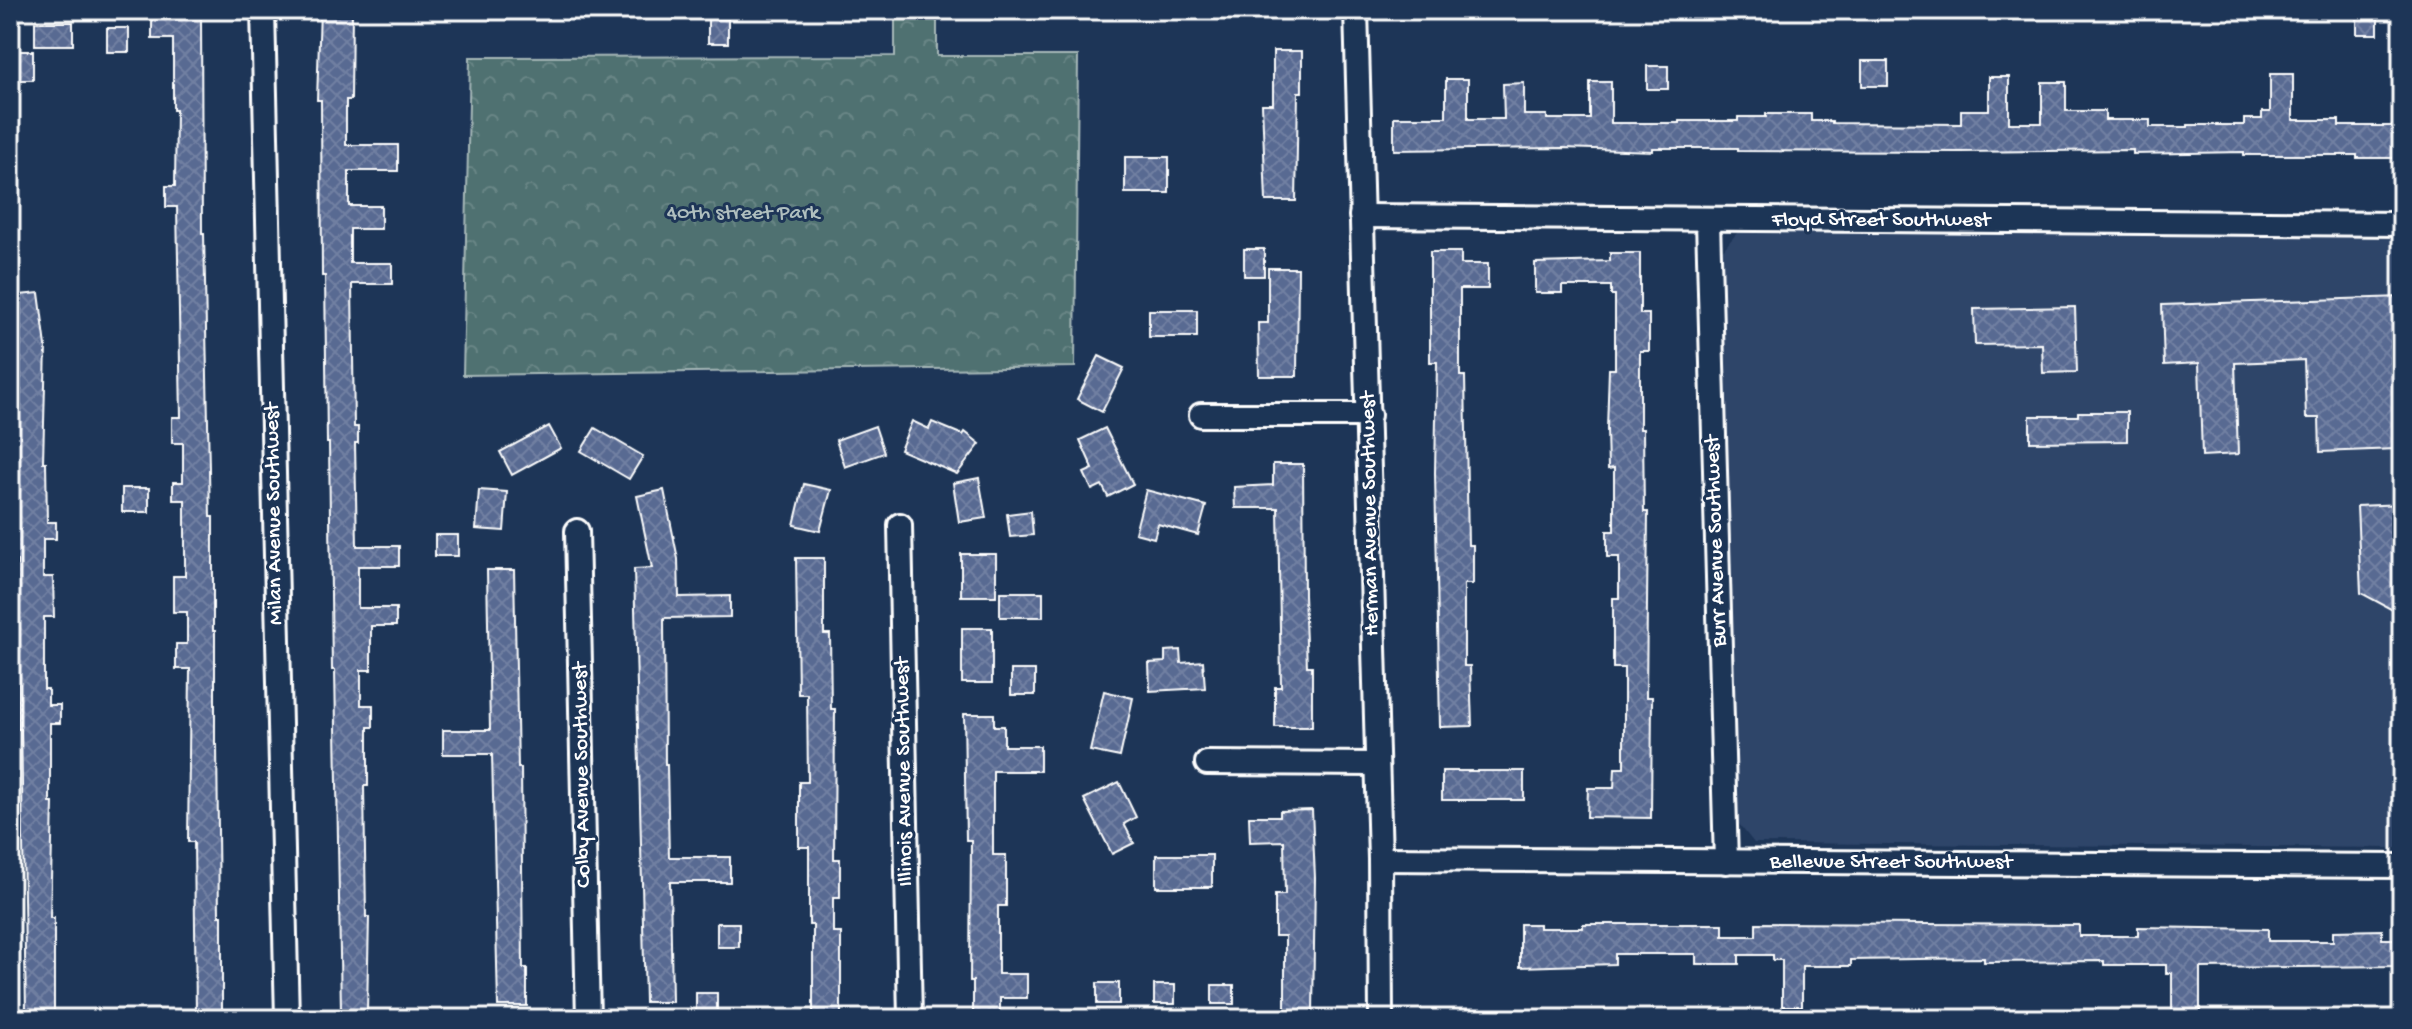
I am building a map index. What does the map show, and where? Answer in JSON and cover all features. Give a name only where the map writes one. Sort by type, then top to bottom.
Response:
[{"type":"street","name":"Milan Avenue Southwest","points":[[263,10],[287,1019]]},
{"type":"street","name":"Herman Avenue Southwest","points":[[1356,10],[1369,415],[1381,1019]]},
{"type":"street","name":"Floyd Street Southwest","points":[[1361,216],[2402,224]]},
{"type":"street","name":"Burr Avenue Southwest","points":[[1708,221],[1726,862]]},
{"type":"street","points":[[1201,415],[1369,415]]},
{"type":"street","name":"Illinois Avenue Southwest","points":[[900,525],[910,1019]]},
{"type":"street","name":"Colby Avenue Southwest","points":[[577,531],[588,1019]]},
{"type":"street","points":[[1207,763],[1377,764]]},
{"type":"street","name":"Bellevue Street Southwest","points":[[1380,859],[2402,866]]},
{"type":"shaded area","points":[[1737,233],[2402,235],[2402,848],[1754,843],[1734,818],[1722,251]]},
{"type":"green space","name":"40th street Park","points":[[895,10],[937,10],[937,56],[1078,56],[1075,367],[463,375],[470,57],[895,56]]},
{"type":"building","points":[[166,10],[188,10],[188,15],[201,15],[202,234],[210,517],[213,517],[222,1013],[196,1013],[194,842],[188,842],[190,669],[176,669],[176,644],[187,644],[187,612],[173,612],[173,576],[185,576],[185,500],[173,500],[173,482],[183,482],[183,443],[172,443],[172,417],[181,417],[177,207],[166,207],[166,186],[175,186],[176,110],[173,110],[173,39],[152,39],[152,17],[166,17]]},
{"type":"building","points":[[320,10],[352,10],[351,100],[346,100],[346,145],[398,145],[398,171],[349,171],[349,206],[381,206],[381,229],[350,229],[350,263],[392,263],[392,284],[352,284],[354,427],[358,427],[358,443],[355,443],[357,546],[399,546],[399,566],[358,566],[358,608],[396,608],[396,626],[371,626],[371,670],[361,670],[361,705],[373,705],[373,727],[368,727],[368,786],[364,786],[366,917],[369,917],[367,1011],[341,1011],[325,276],[322,276],[321,100],[317,100]]},
{"type":"building","points":[[2357,10],[2378,10],[2378,34],[2357,34]]},
{"type":"building","points":[[708,19],[728,19],[728,43],[708,43]]},
{"type":"building","points":[[35,22],[73,22],[73,45],[35,45]]},
{"type":"building","points":[[107,28],[129,28],[129,52],[107,52]]},
{"type":"building","points":[[11,51],[33,51],[33,80],[11,80]]},
{"type":"building","points":[[1273,51],[1302,51],[1296,201],[1266,201],[1262,104],[1273,104]]},
{"type":"building","points":[[1862,61],[1888,61],[1888,86],[1862,86]]},
{"type":"building","points":[[1647,66],[1668,66],[1668,89],[1647,89]]},
{"type":"building","points":[[2270,74],[2293,74],[2293,120],[2339,120],[2339,126],[2398,126],[2398,158],[2244,155],[2244,152],[2133,154],[2133,150],[1394,150],[1394,117],[1446,117],[1446,79],[1468,79],[1468,119],[1504,119],[1503,84],[1524,83],[1524,115],[1547,115],[1547,119],[1590,119],[1590,82],[1611,82],[1611,123],[1738,121],[1738,117],[1766,117],[1766,114],[1811,114],[1811,121],[1832,123],[1961,124],[1961,110],[1989,110],[1989,77],[2009,77],[2009,123],[2042,123],[2042,82],[2066,82],[2066,111],[2105,111],[2105,120],[2150,120],[2150,127],[2188,127],[2244,125],[2244,119],[2262,119],[2262,112],[2270,112]]},
{"type":"building","points":[[1125,157],[1169,157],[1169,193],[1125,193]]},
{"type":"building","points":[[1244,249],[1264,249],[1264,276],[1244,276]]},
{"type":"building","points":[[1430,252],[1461,252],[1461,264],[1488,264],[1488,289],[1460,289],[1460,376],[1465,376],[1468,545],[1473,545],[1473,584],[1464,584],[1464,666],[1470,666],[1472,726],[1440,727],[1435,473],[1437,362],[1430,362]]},
{"type":"building","points":[[1610,253],[1640,253],[1640,314],[1649,314],[1649,351],[1640,351],[1640,429],[1643,429],[1644,512],[1648,512],[1646,697],[1652,697],[1651,818],[1587,817],[1588,788],[1614,788],[1615,768],[1624,768],[1624,668],[1613,668],[1613,598],[1619,598],[1619,557],[1607,557],[1607,531],[1614,531],[1614,468],[1608,469],[1607,429],[1609,369],[1615,369],[1615,295],[1611,295],[1611,286],[1562,286],[1562,293],[1535,293],[1535,263],[1610,261]]},
{"type":"building","points":[[1268,268],[1298,268],[1297,376],[1259,376],[1258,323],[1268,323]]},
{"type":"building","points":[[39,293],[46,346],[43,462],[46,462],[47,522],[56,522],[56,539],[43,539],[43,577],[53,577],[54,617],[44,617],[44,689],[48,689],[48,705],[60,705],[60,723],[50,723],[50,803],[53,803],[50,918],[54,918],[54,1011],[26,1011],[17,561],[14,561],[15,328],[12,328],[10,296]]},
{"type":"building","points":[[2402,297],[2402,333],[2392,334],[2396,449],[2320,452],[2319,418],[2306,418],[2304,360],[2235,363],[2238,454],[2202,456],[2199,363],[2164,365],[2162,305]]},
{"type":"building","points":[[2075,307],[2077,372],[2043,373],[2042,344],[1975,345],[1974,309]]},
{"type":"building","points":[[1149,310],[1197,310],[1197,337],[1149,337]]},
{"type":"building","points":[[1099,356],[1124,368],[1102,412],[1077,399]]},
{"type":"building","points":[[2078,412],[2127,412],[2127,441],[2030,442],[2030,416],[2078,416]]},
{"type":"building","points":[[912,421],[929,429],[932,422],[963,435],[965,432],[980,444],[957,474],[900,450]]},
{"type":"building","points":[[549,426],[561,448],[512,475],[500,452]]},
{"type":"building","points":[[875,426],[884,453],[845,467],[836,440]]},
{"type":"building","points":[[595,428],[643,456],[629,479],[581,451]]},
{"type":"building","points":[[1105,428],[1133,484],[1108,497],[1102,485],[1092,490],[1084,473],[1093,469],[1080,440]]},
{"type":"building","points":[[1273,464],[1303,464],[1304,595],[1307,666],[1312,666],[1312,727],[1275,727],[1275,687],[1281,687],[1278,508],[1235,508],[1234,487],[1273,485]]},
{"type":"building","points":[[979,478],[986,518],[959,522],[953,483]]},
{"type":"building","points":[[804,484],[831,490],[820,531],[794,525]]},
{"type":"building","points":[[122,488],[149,488],[149,512],[122,512]]},
{"type":"building","points":[[479,490],[507,492],[504,531],[476,529]]},
{"type":"building","points":[[664,490],[678,559],[679,597],[730,596],[730,617],[664,618],[669,857],[730,857],[730,882],[670,882],[672,1002],[645,1002],[634,569],[652,568],[637,496]]},
{"type":"building","points":[[1146,490],[1206,506],[1198,535],[1158,524],[1154,538],[1135,533]]},
{"type":"building","points":[[2402,504],[2402,615],[2361,593],[2357,506]]},
{"type":"building","points":[[1031,511],[1033,535],[1010,537],[1007,514]]},
{"type":"building","points":[[435,535],[458,535],[458,556],[435,556]]},
{"type":"building","points":[[961,554],[996,554],[996,596],[961,596]]},
{"type":"building","points":[[796,558],[824,558],[824,634],[830,634],[831,709],[835,709],[834,859],[840,859],[840,898],[833,898],[833,933],[841,933],[841,1019],[813,1019],[809,847],[799,847],[799,782],[808,782],[807,694],[798,694]]},
{"type":"building","points":[[487,570],[514,570],[518,768],[521,768],[523,968],[527,968],[527,1006],[498,1006],[492,754],[443,754],[443,730],[490,730]]},
{"type":"building","points":[[1000,592],[1043,592],[1043,617],[1000,617]]},
{"type":"building","points":[[962,628],[992,628],[992,683],[962,683]]},
{"type":"building","points":[[1180,650],[1181,663],[1203,661],[1205,688],[1150,691],[1149,663],[1165,662],[1165,651]]},
{"type":"building","points":[[1011,670],[1035,670],[1035,695],[1011,695]]},
{"type":"building","points":[[1104,691],[1133,698],[1120,757],[1090,751]]},
{"type":"building","points":[[964,714],[994,714],[994,726],[1004,726],[1004,746],[1040,746],[1040,771],[993,771],[993,855],[1006,855],[1006,906],[998,906],[998,974],[1027,974],[1027,998],[1000,998],[1000,1019],[973,1019],[973,981],[970,981],[971,840],[966,840]]},
{"type":"building","points":[[1442,771],[1524,771],[1524,800],[1442,800]]},
{"type":"building","points":[[1119,782],[1136,817],[1124,824],[1134,843],[1112,854],[1084,799]]},
{"type":"building","points":[[1312,810],[1315,878],[1313,1013],[1285,1013],[1285,936],[1275,936],[1275,895],[1285,895],[1284,841],[1250,842],[1249,816],[1280,816],[1280,811]]},
{"type":"building","points":[[1156,855],[1212,855],[1212,887],[1156,887]]},
{"type":"building","points":[[717,923],[739,923],[739,947],[717,947]]},
{"type":"building","points":[[1756,923],[2079,925],[2079,936],[2138,936],[2138,927],[2268,929],[2268,941],[2333,941],[2333,931],[2382,930],[2382,939],[2402,939],[2402,966],[2200,968],[2200,1017],[2172,1017],[2172,973],[2166,973],[2166,965],[2104,965],[2104,961],[1984,962],[1984,958],[1851,960],[1851,966],[1802,966],[1802,1006],[1782,1006],[1782,960],[1773,960],[1773,955],[1739,955],[1739,964],[1696,964],[1696,954],[1615,954],[1615,964],[1520,967],[1520,924],[1539,924],[1539,928],[1583,928],[1583,924],[1723,924],[1723,936],[1756,936]]},
{"type":"building","points":[[1097,983],[1119,983],[1119,1004],[1097,1004]]},
{"type":"building","points":[[1154,985],[1175,985],[1175,1004],[1154,1004]]},
{"type":"building","points":[[1212,985],[1234,985],[1234,1004],[1212,1004]]},
{"type":"building","points":[[696,993],[717,993],[717,1013],[696,1013]]}]
